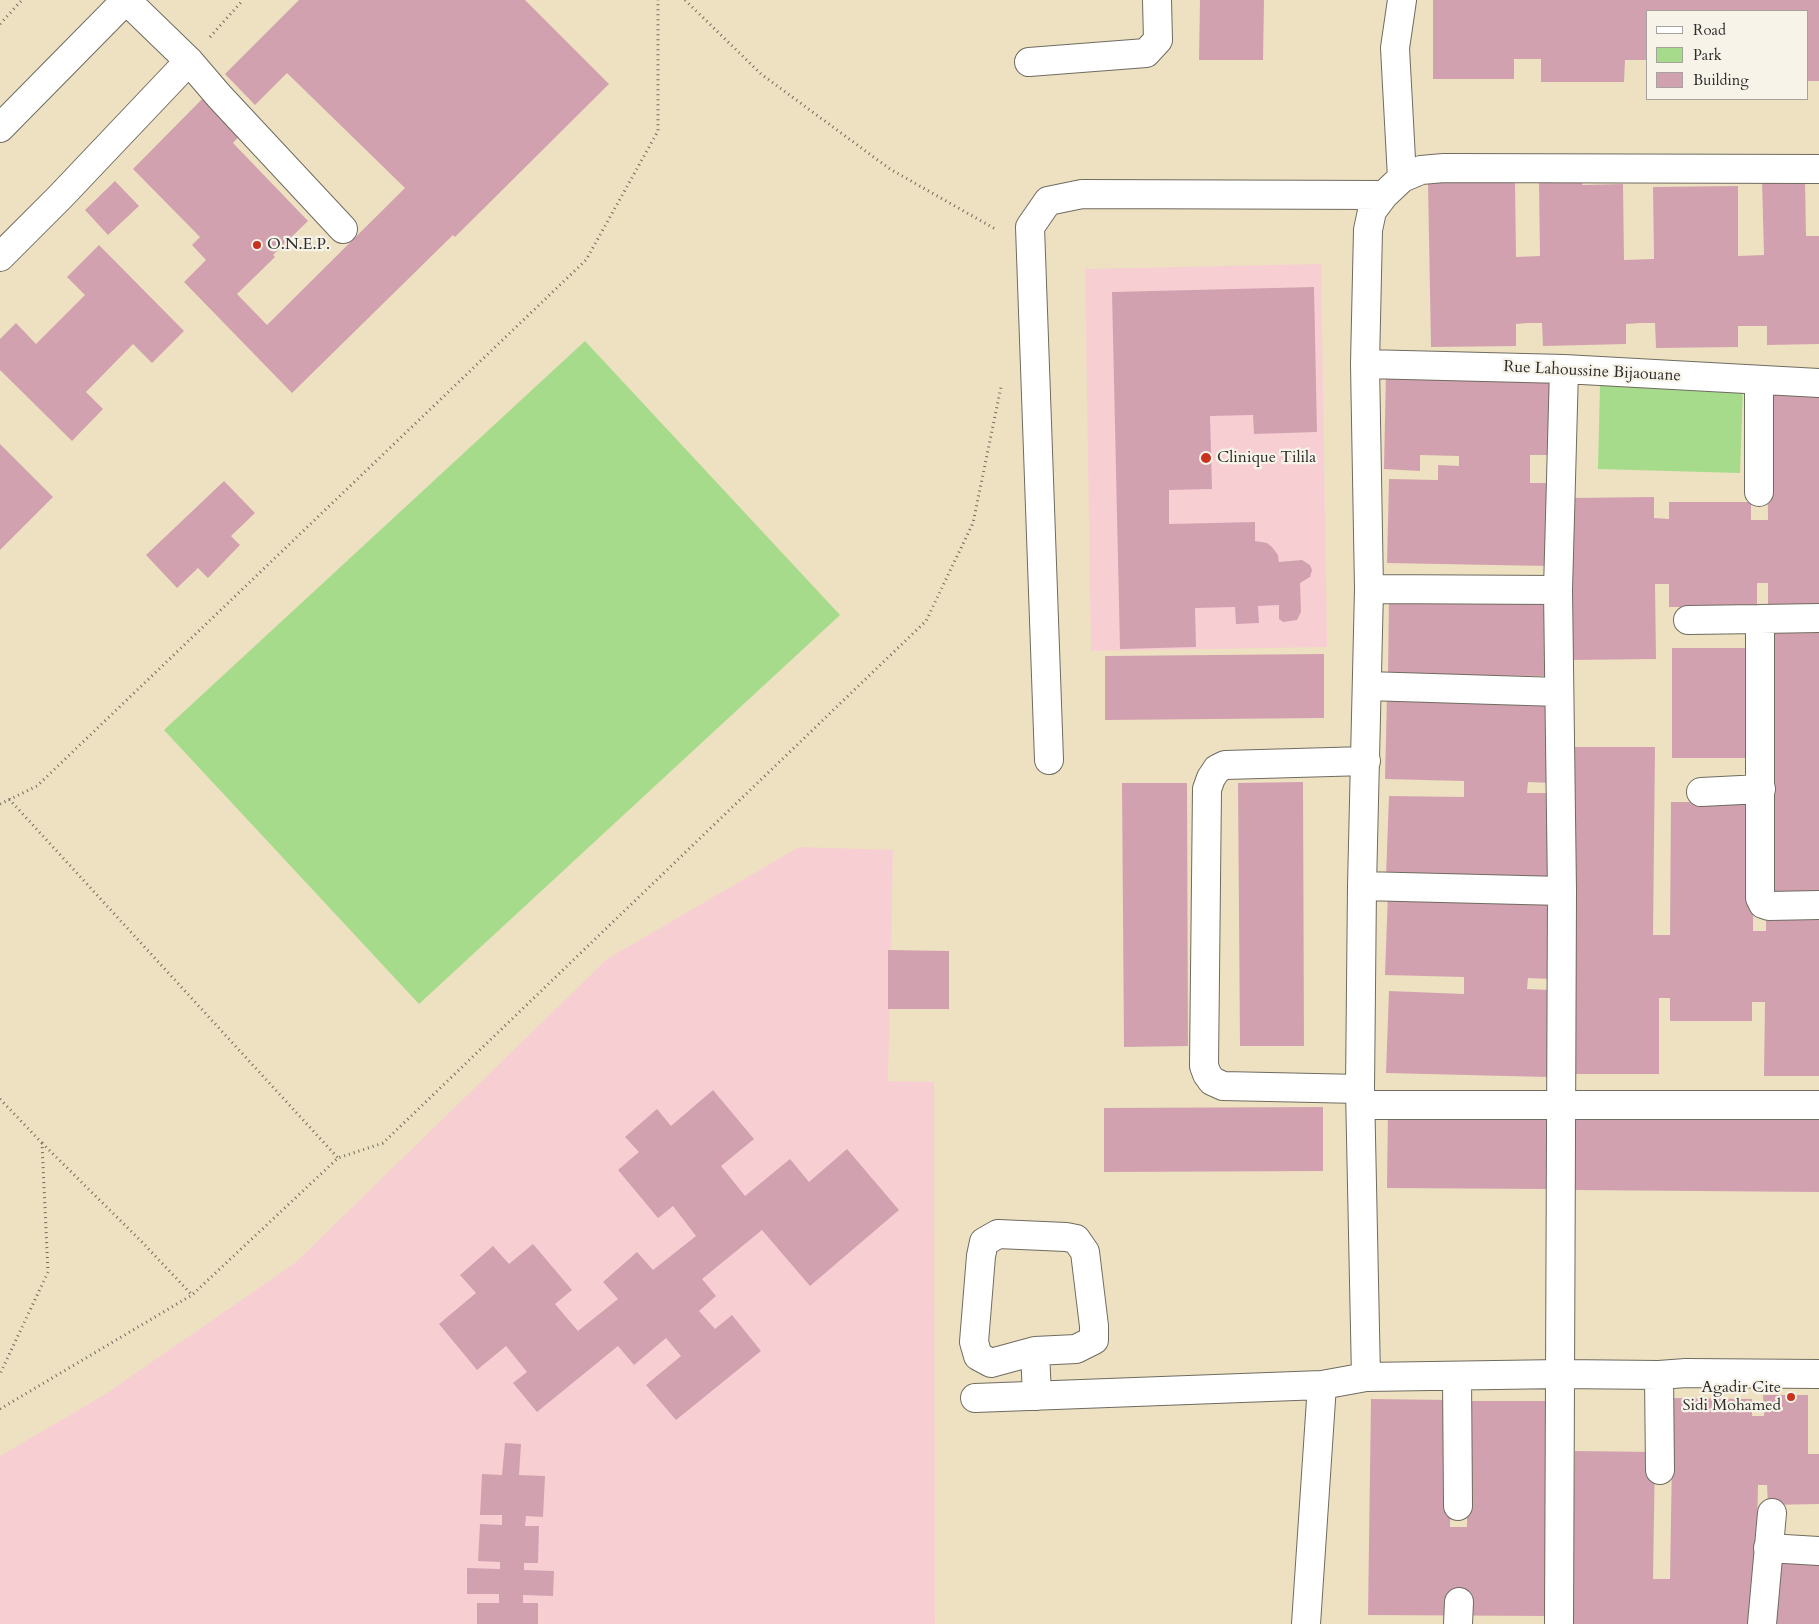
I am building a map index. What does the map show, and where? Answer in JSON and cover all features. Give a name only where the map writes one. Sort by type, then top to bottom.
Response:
[{"type":"street","points":[[0,128],[126,0],[189,61],[219,96],[344,229]]},
{"type":"street","points":[[1029,62],[1146,53],[1158,40],[1157,0]]},
{"type":"street","points":[[1393,187],[1395,48],[1402,0]]},
{"type":"street","points":[[0,257],[60,197],[189,61]]},
{"type":"street","points":[[1366,1378],[1360,1097],[1362,886],[1369,588],[1365,364],[1368,230],[1372,211],[1393,187],[1422,170],[1444,168],[1819,169]]},
{"type":"street","points":[[1049,760],[1030,227],[1048,201],[1082,194],[1393,187]]},
{"type":"street","name":"Rue Lahoussine Bijaouane","points":[[1365,364],[1564,369],[1819,383]]},
{"type":"street","points":[[1559,1624],[1562,891],[1558,590],[1564,369]]},
{"type":"street","points":[[1759,381],[1759,492]]},
{"type":"street","points":[[1369,588],[1558,590]]},
{"type":"street","points":[[1688,620],[1819,618]]},
{"type":"street","points":[[1760,619],[1760,898],[1764,904],[1769,906],[1819,905]]},
{"type":"street","points":[[1367,686],[1559,692]]},
{"type":"street","points":[[1366,761],[1225,765],[1217,769],[1211,778],[1207,789],[1204,1066],[1212,1081],[1223,1086],[1360,1097],[1561,1104],[1819,1105]]},
{"type":"street","points":[[1701,792],[1761,789]]},
{"type":"street","points":[[1362,886],[1562,891]]},
{"type":"street","points":[[998,1234],[1076,1239],[1085,1252],[1094,1340],[1076,1349],[1035,1351],[991,1363],[978,1356],[974,1342],[981,1256],[984,1242],[998,1234]]},
{"type":"street","points":[[1035,1351],[1037,1396]]},
{"type":"street","points":[[975,1398],[1322,1385],[1366,1378],[1560,1374],[1819,1374]]},
{"type":"street","points":[[1659,1375],[1660,1470]]},
{"type":"street","points":[[1457,1376],[1458,1506]]},
{"type":"street","points":[[1306,1624],[1322,1385]]},
{"type":"street","points":[[1762,1624],[1772,1513]]},
{"type":"street","points":[[1768,1548],[1819,1551]]},
{"type":"path","points":[[0,24],[22,0]]},
{"type":"path","points":[[189,61],[243,0]]},
{"type":"path","points":[[0,804],[37,786],[586,260],[658,131],[658,0]]},
{"type":"path","points":[[685,0],[761,74],[875,158],[890,169],[1004,234]]},
{"type":"path","points":[[0,1409],[192,1295],[338,1158],[383,1143],[926,621],[973,523],[1000,387]]},
{"type":"path","points":[[9,799],[338,1158]]},
{"type":"path","points":[[0,1100],[142,1242],[192,1295]]},
{"type":"path","points":[[0,1374],[48,1272],[42,1143]]},
{"type":"shaded area","name":"Clinique Tilila","points":[[1321,264],[1327,647],[1091,651],[1085,269]]},
{"type":"shaded area","points":[[799,847],[893,850],[888,1081],[934,1082],[935,1624],[0,1624],[0,1456],[104,1395],[295,1263],[607,959]]},
{"type":"green space","points":[[585,341],[840,615],[419,1004],[164,730]]},
{"type":"green space","points":[[1600,385],[1743,389],[1740,473],[1598,469]]},
{"type":"building","points":[[299,0],[525,0],[609,84],[455,237],[453,235],[292,393],[184,282],[206,260],[192,245],[200,237],[133,169],[210,91],[247,128],[233,143],[308,221],[237,294],[267,325],[405,188],[287,73],[255,105],[225,74]]},
{"type":"building","points":[[1200,0],[1264,0],[1263,60],[1199,60]]},
{"type":"building","points":[[1433,0],[1819,0],[1819,81],[1809,81],[1809,10],[1646,10],[1646,60],[1625,60],[1624,82],[1541,82],[1541,59],[1514,59],[1514,79],[1433,79]]},
{"type":"building","points":[[1805,179],[1806,236],[1819,236],[1819,344],[1767,345],[1767,326],[1738,326],[1738,347],[1656,348],[1655,323],[1641,323],[1626,324],[1626,344],[1543,346],[1542,323],[1528,323],[1516,324],[1516,346],[1431,347],[1428,183],[1515,181],[1516,257],[1540,256],[1539,183],[1583,182],[1582,185],[1623,184],[1624,260],[1654,259],[1653,187],[1738,186],[1738,256],[1764,255],[1762,180]]},
{"type":"building","points":[[115,181],[139,206],[108,235],[85,210]]},
{"type":"building","points":[[99,245],[184,331],[152,363],[133,344],[86,392],[103,409],[72,441],[0,370],[0,339],[16,323],[36,344],[85,295],[67,277]]},
{"type":"building","points":[[1314,287],[1317,432],[1254,434],[1253,415],[1210,416],[1212,489],[1169,490],[1169,524],[1255,522],[1255,541],[1267,543],[1272,547],[1278,555],[1279,562],[1302,560],[1310,565],[1312,570],[1310,577],[1300,583],[1301,612],[1297,620],[1283,622],[1279,619],[1279,605],[1258,606],[1259,623],[1236,624],[1235,607],[1195,608],[1196,647],[1120,649],[1112,292]]},
{"type":"building","points":[[1386,371],[1551,377],[1549,455],[1530,455],[1530,483],[1550,483],[1548,566],[1387,563],[1389,479],[1438,480],[1438,465],[1459,466],[1459,456],[1420,455],[1420,471],[1384,469]]},
{"type":"building","points":[[1767,385],[1819,385],[1819,606],[1768,606],[1768,583],[1757,583],[1757,607],[1669,607],[1669,584],[1655,584],[1656,659],[1571,660],[1571,498],[1654,497],[1654,518],[1669,519],[1669,502],[1751,502],[1751,520],[1768,520]]},
{"type":"building","points":[[0,444],[53,497],[0,550]]},
{"type":"building","points":[[224,481],[255,513],[231,536],[240,545],[208,578],[198,568],[177,588],[146,555]]},
{"type":"building","points":[[1389,595],[1550,596],[1549,676],[1388,675]]},
{"type":"building","points":[[1765,624],[1819,624],[1819,896],[1766,897]]},
{"type":"building","points":[[1672,648],[1753,648],[1752,758],[1672,758]]},
{"type":"building","points":[[1324,654],[1324,718],[1105,720],[1105,656]]},
{"type":"building","points":[[1387,696],[1553,700],[1551,783],[1528,782],[1527,793],[1551,793],[1548,881],[1386,877],[1389,796],[1464,797],[1464,781],[1385,779]]},
{"type":"building","points":[[1573,747],[1655,747],[1653,935],[1670,935],[1671,802],[1754,802],[1753,931],[1766,931],[1766,909],[1819,909],[1819,1076],[1764,1076],[1765,1002],[1752,1002],[1752,1021],[1670,1021],[1670,998],[1659,998],[1659,1074],[1571,1074]]},
{"type":"building","points":[[1303,782],[1304,1046],[1240,1046],[1238,783]]},
{"type":"building","points":[[1122,783],[1187,783],[1188,1046],[1124,1047]]},
{"type":"building","points":[[1388,892],[1554,897],[1551,979],[1528,978],[1527,989],[1551,990],[1548,1077],[1386,1073],[1389,991],[1464,994],[1464,977],[1385,975]]},
{"type":"building","points":[[888,950],[949,951],[949,1009],[888,1009]]},
{"type":"building","points":[[713,1090],[754,1139],[721,1166],[745,1196],[790,1159],[809,1182],[847,1149],[899,1210],[810,1286],[762,1230],[702,1279],[716,1296],[699,1311],[715,1329],[732,1315],[761,1351],[676,1420],[646,1385],[681,1356],[666,1338],[634,1365],[618,1346],[537,1412],[513,1383],[527,1372],[506,1346],[477,1370],[439,1324],[476,1293],[460,1275],[493,1246],[509,1264],[533,1244],[572,1290],[555,1304],[578,1331],[618,1299],[603,1282],[637,1252],[653,1270],[696,1236],[673,1206],[658,1218],[618,1170],[639,1152],[625,1137],[657,1109],[671,1126]]},
{"type":"building","points":[[1323,1107],[1323,1171],[1104,1172],[1104,1108]]},
{"type":"building","points":[[1388,1108],[1549,1109],[1548,1189],[1387,1188]]},
{"type":"building","points":[[1576,1110],[1819,1112],[1819,1192],[1575,1190]]},
{"type":"building","points":[[1763,1395],[1808,1395],[1808,1454],[1819,1454],[1819,1504],[1768,1505],[1767,1485],[1758,1485],[1755,1624],[1571,1624],[1575,1451],[1655,1452],[1653,1579],[1670,1579],[1673,1398],[1752,1399],[1752,1416],[1764,1416]]},
{"type":"building","points":[[1371,1399],[1451,1400],[1450,1527],[1467,1527],[1468,1401],[1550,1401],[1548,1616],[1368,1615]]},
{"type":"building","points":[[505,1443],[521,1444],[519,1475],[545,1476],[543,1517],[526,1516],[525,1526],[539,1526],[538,1563],[524,1563],[524,1570],[554,1571],[553,1596],[523,1595],[523,1603],[538,1603],[538,1624],[477,1624],[477,1603],[499,1603],[499,1594],[467,1594],[467,1568],[500,1569],[500,1562],[478,1561],[480,1524],[502,1525],[502,1515],[480,1515],[482,1474],[502,1475]]},
{"type":"building","points":[[1768,1558],[1819,1559],[1819,1624],[1767,1624]]},
{"type":"place","name":"O.N.E.P.","points":[[257,245]]},
{"type":"place","name":"Clinique Tilila","points":[[1206,458]]},
{"type":"place","name":"Agadir Cite Sidi Mohamed","points":[[1791,1397]]}]
